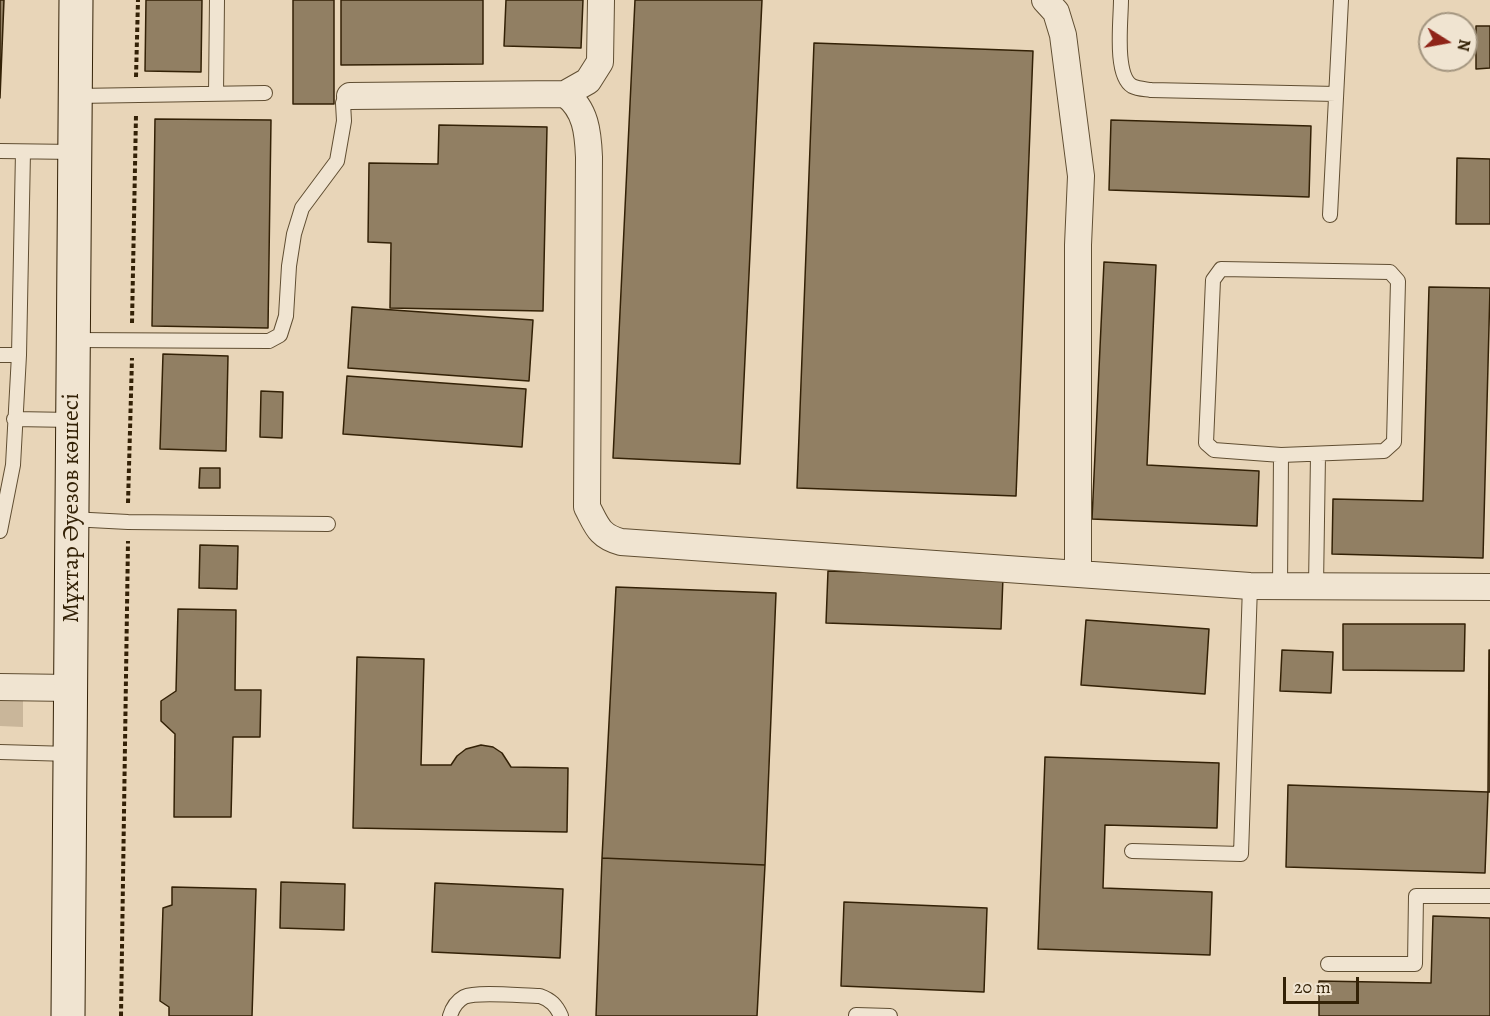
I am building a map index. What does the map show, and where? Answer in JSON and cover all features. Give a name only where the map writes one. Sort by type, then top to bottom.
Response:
[{"type":"street","name":"Мұхтар Әуезов көшесі","points":[[68,1016],[76,0]]},
{"type":"street","points":[[350,96],[565,93],[588,81],[600,62],[601,0]]},
{"type":"street","points":[[1046,0],[1056,12],[1063,35],[1081,176],[1078,245],[1078,573]]},
{"type":"street","points":[[565,93],[574,100],[581,112],[588,139],[587,507],[603,535],[621,542],[1251,586],[1490,586]]},
{"type":"street","points":[[0,687],[70,688]]},
{"type":"lane","points":[[216,94],[217,0]]},
{"type":"lane","points":[[1121,0],[1121,65],[1124,77],[1131,85],[1151,90],[1336,94]]},
{"type":"lane","points":[[1330,215],[1341,0]]},
{"type":"lane","points":[[76,96],[265,93]]},
{"type":"lane","points":[[73,340],[268,341],[280,335],[286,316],[289,266],[294,234],[303,208],[337,161],[344,121],[343,103],[345,98],[350,96]]},
{"type":"lane","points":[[0,151],[75,152]]},
{"type":"lane","points":[[0,531],[14,419],[19,355],[23,152]]},
{"type":"lane","points":[[1221,269],[1390,272],[1398,281],[1394,442],[1384,451],[1281,455],[1214,450],[1206,443],[1213,280],[1221,269]]},
{"type":"lane","points":[[0,355],[19,355]]},
{"type":"lane","points":[[14,419],[72,420]]},
{"type":"lane","points":[[1280,586],[1281,455]]},
{"type":"lane","points":[[1316,586],[1318,455]]},
{"type":"lane","points":[[71,519],[128,522],[328,524]]},
{"type":"lane","points":[[1132,851],[1241,854],[1251,586]]},
{"type":"lane","points":[[0,752],[70,754]]},
{"type":"lane","points":[[1328,963],[1416,964],[1416,896],[1490,896]]},
{"type":"lane","points":[[450,1016],[456,1004],[464,998],[475,995],[540,996],[550,1000],[558,1008],[561,1016]]},
{"type":"lane","points":[[856,1015],[890,1016]]},
{"type":"shaded area","points":[[0,697],[23,697],[23,727],[0,726]]},
{"type":"building","points":[[0,0],[4,0],[0,98]]},
{"type":"building","points":[[146,0],[202,0],[201,72],[145,71]]},
{"type":"building","points":[[293,0],[334,0],[334,104],[293,104]]},
{"type":"building","points":[[341,0],[483,0],[483,64],[341,65]]},
{"type":"building","points":[[506,0],[583,0],[581,48],[504,46]]},
{"type":"building","points":[[635,0],[762,0],[740,464],[613,458]]},
{"type":"building","points":[[1478,26],[1490,26],[1490,68],[1478,69]]},
{"type":"building","points":[[814,43],[1033,51],[1016,496],[797,488]]},
{"type":"building","points":[[155,119],[271,120],[268,328],[152,326]]},
{"type":"building","points":[[1111,120],[1311,126],[1309,197],[1109,190]]},
{"type":"building","points":[[439,125],[547,127],[543,311],[390,308],[391,243],[368,242],[369,163],[438,164]]},
{"type":"building","points":[[1457,158],[1490,159],[1490,224],[1456,224]]},
{"type":"building","points":[[1104,262],[1156,265],[1147,465],[1259,471],[1257,526],[1092,519]]},
{"type":"building","points":[[1429,287],[1490,288],[1483,558],[1332,554],[1333,499],[1423,501]]},
{"type":"building","points":[[352,307],[533,320],[529,381],[348,368]]},
{"type":"building","points":[[163,354],[228,356],[226,451],[160,449]]},
{"type":"building","points":[[347,376],[526,389],[522,447],[343,434]]},
{"type":"building","points":[[261,391],[283,392],[282,438],[260,437]]},
{"type":"building","points":[[200,468],[220,468],[220,488],[199,488]]},
{"type":"building","points":[[200,545],[238,546],[237,589],[199,588]]},
{"type":"building","points":[[828,571],[1003,577],[1001,629],[826,623]]},
{"type":"building","points":[[616,587],[776,593],[765,865],[602,858]]},
{"type":"building","points":[[178,609],[236,610],[235,690],[261,690],[260,737],[233,737],[231,817],[174,817],[175,734],[161,721],[161,701],[176,691]]},
{"type":"building","points":[[1086,620],[1209,629],[1205,694],[1081,685]]},
{"type":"building","points":[[1343,624],[1465,624],[1464,671],[1343,670]]},
{"type":"building","points":[[1282,650],[1333,652],[1331,693],[1280,691]]},
{"type":"building","points":[[1489,650],[1490,792],[1488,792]]},
{"type":"building","points":[[357,657],[424,659],[421,765],[451,765],[466,749],[481,745],[493,747],[502,753],[511,767],[568,768],[567,832],[353,828]]},
{"type":"building","points":[[1045,757],[1219,763],[1217,828],[1105,825],[1103,888],[1212,892],[1210,955],[1038,949]]},
{"type":"building","points":[[1288,785],[1488,792],[1485,873],[1286,867]]},
{"type":"building","points":[[602,858],[765,865],[757,1016],[596,1016]]},
{"type":"building","points":[[281,882],[345,884],[344,930],[280,928]]},
{"type":"building","points":[[435,883],[563,889],[560,958],[432,952]]},
{"type":"building","points":[[172,887],[256,889],[252,1016],[169,1016],[169,1007],[160,1001],[163,908],[172,905]]},
{"type":"building","points":[[844,902],[987,908],[984,992],[841,986]]},
{"type":"building","points":[[1433,916],[1490,918],[1490,1016],[1319,1016],[1319,981],[1431,983]]}]
